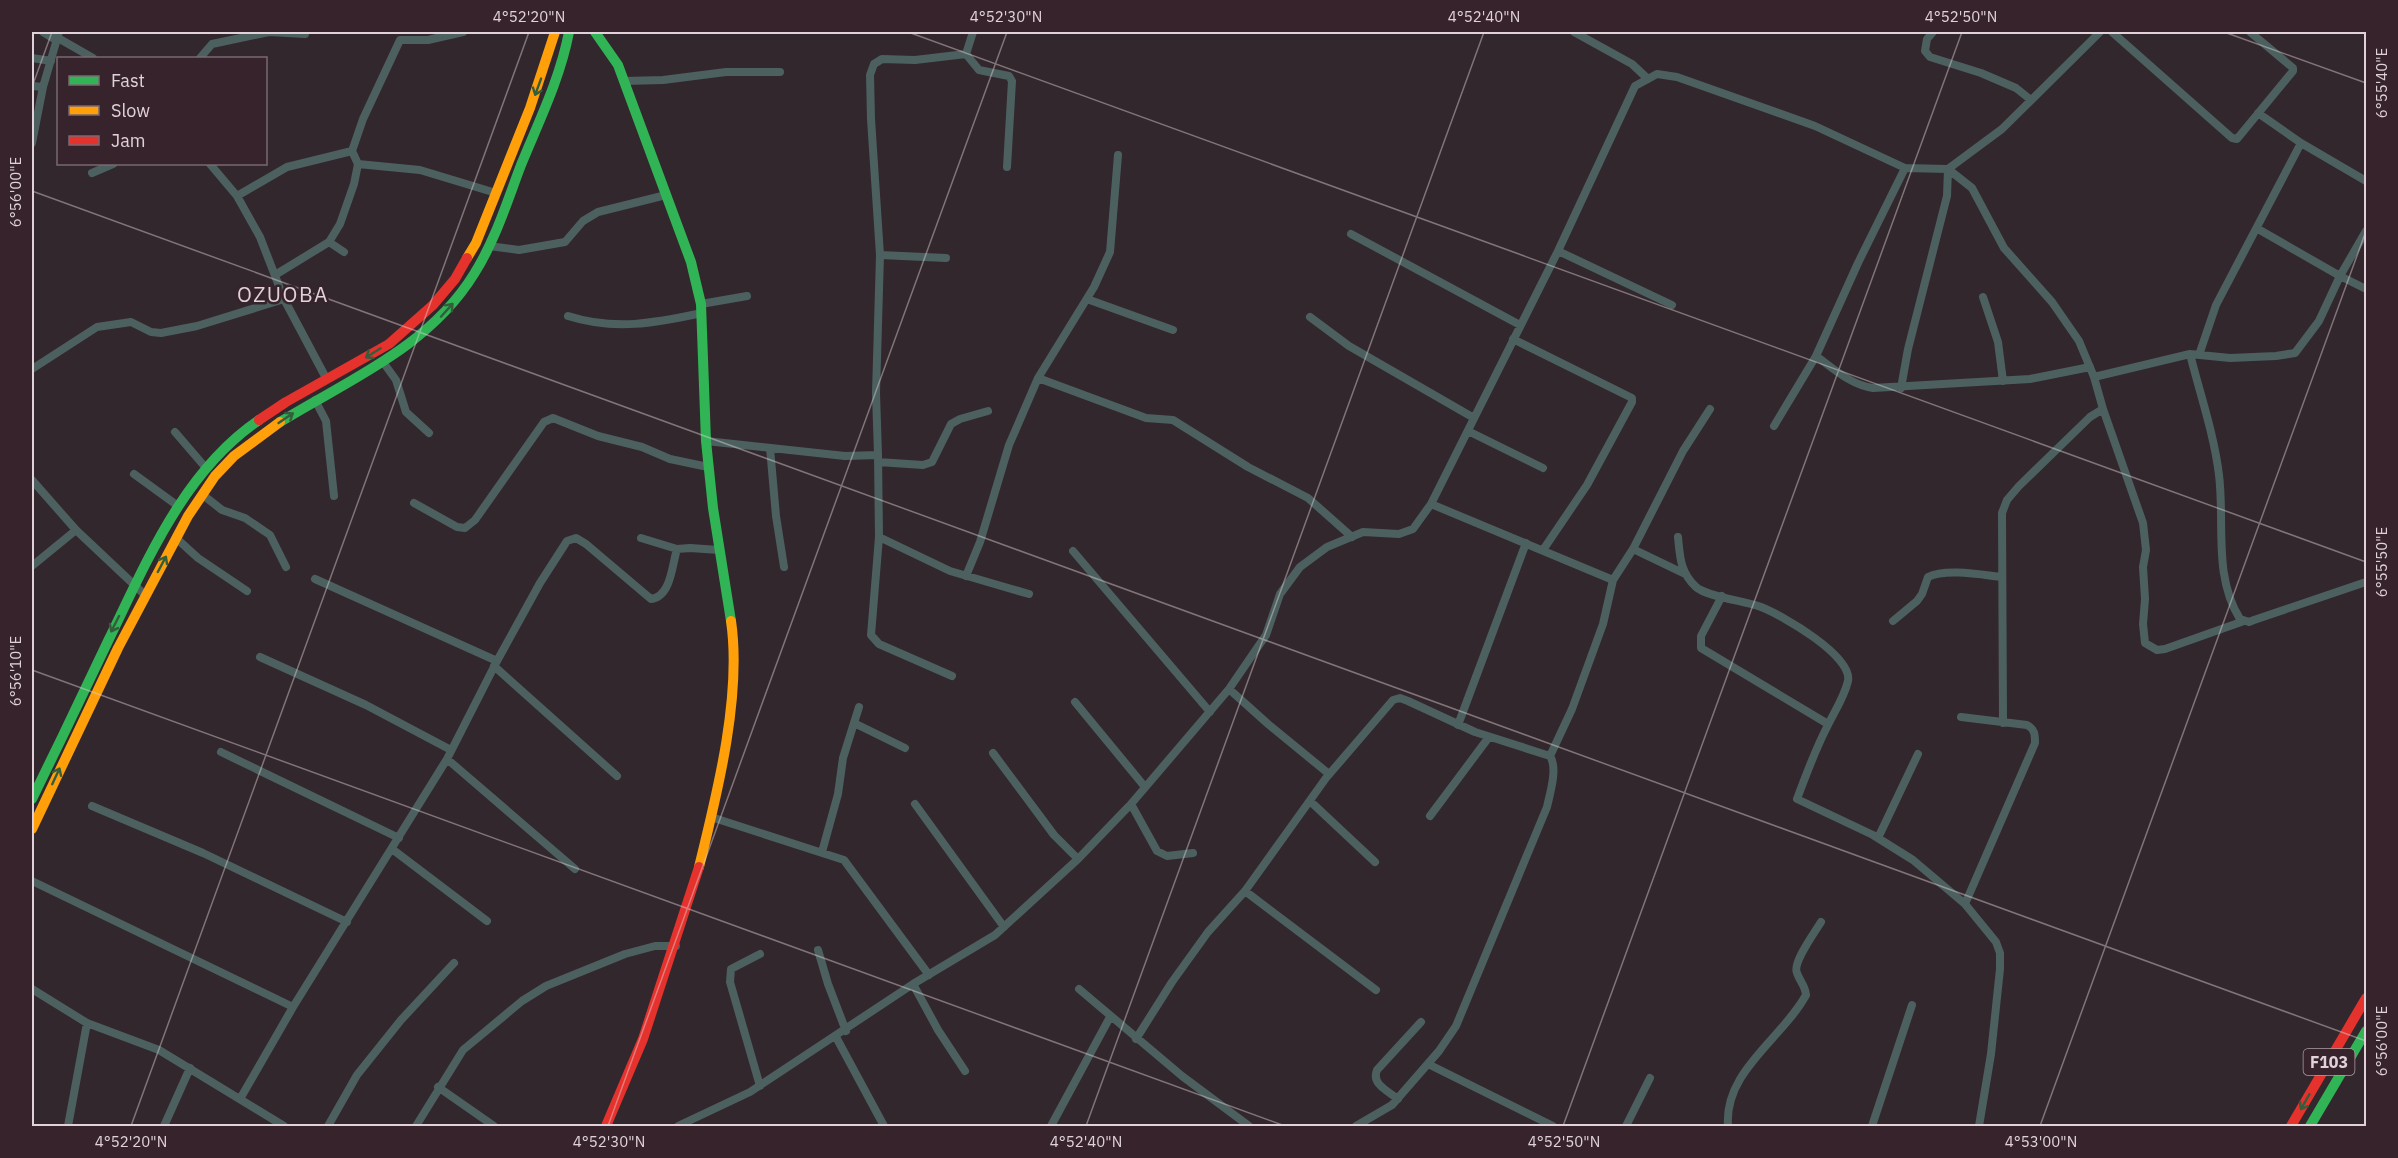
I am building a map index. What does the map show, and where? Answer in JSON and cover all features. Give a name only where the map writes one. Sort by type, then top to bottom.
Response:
[{"type":"main road","points":[[32,799],[135,586],[178,507],[206,468],[252,425],[326,378],[389,344],[434,305],[455,279],[465,263],[496,193],[542,76],[555,32]]},
{"type":"main road","points":[[32,829],[118,646],[176,538],[215,476],[238,453],[260,436],[315,400],[395,354],[444,314],[466,287],[489,246],[543,113],[569,32]]},
{"type":"main road","points":[[595,32],[618,65],[691,262],[701,308],[708,467],[732,630],[733,674],[728,724],[711,817],[696,880],[676,946],[643,1039],[606,1126]]},
{"type":"main road","name":"F103","points":[[2291,1126],[2367,998]]},
{"type":"main road","name":"F103","points":[[2310,1126],[2367,1031]]},
{"type":"street","points":[[44,32],[58,36],[91,57]]},
{"type":"street","points":[[201,57],[212,44],[269,32],[305,34]]},
{"type":"street","points":[[275,275],[329,242],[344,214],[358,164],[352,151],[363,119],[400,40],[428,40],[463,32]]},
{"type":"street","points":[[966,54],[973,32]]},
{"type":"street","points":[[1574,32],[1632,64],[1648,79]]},
{"type":"street","points":[[1933,32],[1927,39],[1925,51],[1930,57],[1981,73],[2016,88],[2031,100]]},
{"type":"street","points":[[1948,169],[2002,129],[2100,32]]},
{"type":"street","points":[[2112,32],[2232,138],[2240,138],[2293,71],[2293,68],[2250,32]]},
{"type":"street","points":[[32,143],[43,87],[58,36]]},
{"type":"street","points":[[966,54],[979,70],[1009,76],[1012,81],[1007,167]]},
{"type":"street","points":[[952,676],[879,644],[871,635],[879,537],[876,393],[880,255],[870,75],[874,64],[882,58],[915,60],[966,54]]},
{"type":"street","points":[[32,58],[51,61]]},
{"type":"street","points":[[624,81],[663,80],[726,72],[780,72]]},
{"type":"street","points":[[678,1126],[760,1086],[846,1031],[913,984],[995,935],[1078,859],[1131,804],[1210,712],[1229,689],[1266,635],[1280,594],[1300,567],[1327,547],[1363,532],[1399,534],[1413,529],[1431,504],[1468,431],[1558,251],[1635,86],[1657,74],[1677,76],[1815,126],[1905,168],[1948,169],[1972,188],[2004,248],[2052,302],[2079,341],[2094,377],[2143,523],[2146,550],[2143,567],[2145,643],[2157,650],[2165,649],[2367,582]]},
{"type":"street","points":[[32,86],[43,87]]},
{"type":"street","points":[[2258,114],[2301,143],[2367,181]]},
{"type":"street","points":[[2199,355],[2216,305],[2258,229],[2301,143]]},
{"type":"street","points":[[237,196],[286,167],[352,151]]},
{"type":"street","points":[[966,576],[980,542],[1009,444],[1038,378],[1087,299],[1110,252],[1118,155]]},
{"type":"street","points":[[358,164],[420,170],[496,193]]},
{"type":"street","points":[[92,172],[110,165]]},
{"type":"street","points":[[211,165],[237,196],[260,237],[284,299],[326,378]]},
{"type":"street","points":[[1774,426],[1816,356],[1858,263],[1905,168]]},
{"type":"street","points":[[1902,387],[1908,349],[1947,196],[1948,169]]},
{"type":"street","points":[[489,246],[519,250],[565,242],[583,221],[598,212],[666,195]]},
{"type":"street","points":[[2258,229],[2367,289]]},
{"type":"street","points":[[2094,377],[2190,354],[2230,358],[2276,356],[2295,352],[2319,321],[2340,276],[2367,231]]},
{"type":"street","points":[[1351,234],[1520,326]]},
{"type":"street","points":[[329,242],[344,252]]},
{"type":"street","points":[[1558,251],[1672,305]]},
{"type":"street","points":[[880,255],[946,258]]},
{"type":"street","points":[[568,316],[622,326],[635,326],[747,296]]},
{"type":"street","points":[[1983,297],[1998,342],[2003,381]]},
{"type":"street","points":[[32,369],[97,327],[131,322],[151,332],[160,333],[197,326],[284,299]]},
{"type":"street","points":[[1087,299],[1173,330]]},
{"type":"street","points":[[1310,317],[1349,346],[1474,418]]},
{"type":"street","points":[[1513,339],[1632,398],[1632,402],[1587,485],[1543,550]]},
{"type":"street","points":[[2190,354],[2213,439],[2219,474],[2222,507],[2221,549],[2225,583],[2236,613],[2244,621]]},
{"type":"street","points":[[1816,356],[1860,386],[1902,387],[2030,379],[2090,367]]},
{"type":"street","points":[[382,362],[396,380],[406,412],[429,433]]},
{"type":"street","points":[[1038,378],[1146,418],[1173,420],[1248,468],[1308,498],[1352,537]]},
{"type":"street","points":[[315,400],[327,428],[334,496]]},
{"type":"street","points":[[2002,723],[2002,513],[2007,500],[2090,417],[2103,408]]},
{"type":"street","points":[[1550,756],[1572,709],[1599,635],[1613,580],[1633,549],[1683,451],[1710,409]]},
{"type":"street","points":[[706,441],[923,465],[932,462],[951,424],[988,411]]},
{"type":"street","points":[[414,503],[457,527],[465,528],[475,520],[544,422],[552,418],[598,436],[642,447],[670,459],[708,467]]},
{"type":"street","points":[[1468,431],[1543,468]]},
{"type":"street","points":[[175,432],[206,468]]},
{"type":"street","points":[[770,448],[776,516],[784,567]]},
{"type":"street","points":[[134,474],[178,507]]},
{"type":"street","points":[[32,480],[76,530],[145,595]]},
{"type":"street","points":[[203,495],[222,510],[245,518],[270,535],[286,567]]},
{"type":"street","points":[[1431,504],[1613,580]]},
{"type":"street","points":[[32,566],[76,530]]},
{"type":"street","points":[[879,537],[940,567],[1029,594]]},
{"type":"street","points":[[1678,537],[1683,573]]},
{"type":"street","points":[[176,538],[198,558],[248,591]]},
{"type":"street","points":[[240,1099],[293,1007],[447,759],[495,664],[540,583],[567,541],[576,538],[586,544],[651,599],[656,599],[667,588],[677,549]]},
{"type":"street","points":[[641,538],[677,549],[719,550]]},
{"type":"street","points":[[1458,725],[1526,543]]},
{"type":"street","points":[[1633,549],[1683,573],[1698,589],[1762,607],[1791,622],[1826,646],[1844,664],[1849,679],[1838,709],[1813,756],[1797,799],[1835,815],[1913,860],[1965,904],[1996,942],[2000,953],[1991,1054],[1979,1126]]},
{"type":"street","points":[[1073,551],[1210,712]]},
{"type":"street","points":[[1893,621],[1917,601],[1928,577],[1934,574],[1957,573],[2002,577]]},
{"type":"street","points":[[315,579],[495,664],[617,776]]},
{"type":"street","points":[[1722,596],[1701,636],[1701,648],[1828,724]]},
{"type":"street","points":[[260,657],[366,705],[451,750]]},
{"type":"street","points":[[1229,689],[1329,774]]},
{"type":"street","points":[[1136,1039],[1172,982],[1208,933],[1245,891],[1329,774],[1393,700],[1400,698],[1489,737],[1550,756],[1553,768],[1547,807],[1456,1026],[1398,1099],[1386,1110],[1356,1126]]},
{"type":"street","points":[[1075,702],[1145,787]]},
{"type":"street","points":[[822,852],[838,794],[843,758],[859,707]]},
{"type":"street","points":[[1961,717],[2027,725],[2032,727],[2035,734],[2035,743],[1965,904]]},
{"type":"street","points":[[854,723],[905,748]]},
{"type":"street","points":[[1430,816],[1489,737]]},
{"type":"street","points":[[220,752],[399,838]]},
{"type":"street","points":[[993,753],[1054,835],[1078,859]]},
{"type":"street","points":[[1878,838],[1918,754]]},
{"type":"street","points":[[447,759],[576,870]]},
{"type":"street","points":[[1310,801],[1375,862]]},
{"type":"street","points":[[915,804],[1004,927]]},
{"type":"street","points":[[1131,804],[1157,851],[1167,856],[1193,854]]},
{"type":"street","points":[[92,806],[203,853],[347,922]]},
{"type":"street","points":[[711,817],[844,860],[929,975]]},
{"type":"street","points":[[392,849],[487,921]]},
{"type":"street","points":[[32,881],[293,1007]]},
{"type":"street","points":[[1245,891],[1376,990]]},
{"type":"street","points":[[1728,1126],[1728,1104],[1733,1091],[1767,1042],[1806,995],[1802,980],[1796,973],[1796,964],[1821,922]]},
{"type":"street","points":[[416,1126],[438,1087],[463,1050],[522,1001],[538,991],[625,954],[655,946],[676,946]]},
{"type":"street","points":[[818,950],[846,1031]]},
{"type":"street","points":[[760,954],[731,969],[729,973],[735,1002],[760,1086]]},
{"type":"street","points":[[328,1126],[357,1075],[400,1020],[454,963]]},
{"type":"street","points":[[913,984],[938,1030],[965,1071]]},
{"type":"street","points":[[32,989],[87,1023],[159,1050],[278,1125]]},
{"type":"street","points":[[1078,989],[1136,1039],[1249,1126]]},
{"type":"street","points":[[1872,1126],[1912,1005]]},
{"type":"street","points":[[1051,1126],[1110,1017]]},
{"type":"street","points":[[1398,1099],[1376,1082],[1375,1076],[1377,1070],[1421,1022]]},
{"type":"street","points":[[68,1126],[87,1023]]},
{"type":"street","points":[[836,1037],[884,1126]]},
{"type":"street","points":[[1428,1064],[1553,1126]]},
{"type":"street","points":[[164,1126],[190,1068]]},
{"type":"street","points":[[1626,1126],[1650,1078]]},
{"type":"street","points":[[438,1087],[494,1126]]},
{"type":"traffic: fast","points":[[280,422],[360,376],[411,342],[456,300],[481,261],[506,207],[555,83],[569,32]]},
{"type":"traffic: fast","points":[[595,32],[618,65],[691,262],[701,304],[706,441],[713,508],[731,621]]},
{"type":"traffic: fast","points":[[32,799],[138,579],[170,519],[209,465],[259,420]]},
{"type":"traffic: fast","points":[[2310,1126],[2366,1031]]},
{"type":"traffic: slow","points":[[467,258],[476,243],[530,108],[555,32]]},
{"type":"traffic: slow","points":[[32,829],[118,648],[188,516],[215,476],[234,456],[280,422]]},
{"type":"traffic: slow","points":[[699,867],[726,745],[733,681],[734,650],[731,621]]},
{"type":"traffic: jam","points":[[259,420],[286,402],[389,344],[433,305],[455,279],[467,258]]},
{"type":"traffic: jam","points":[[606,1126],[643,1039],[699,867]]},
{"type":"traffic: jam","points":[[2291,1126],[2366,998]]},
{"type":"district","name":"OZUOBA","points":[[283,294]]}]
